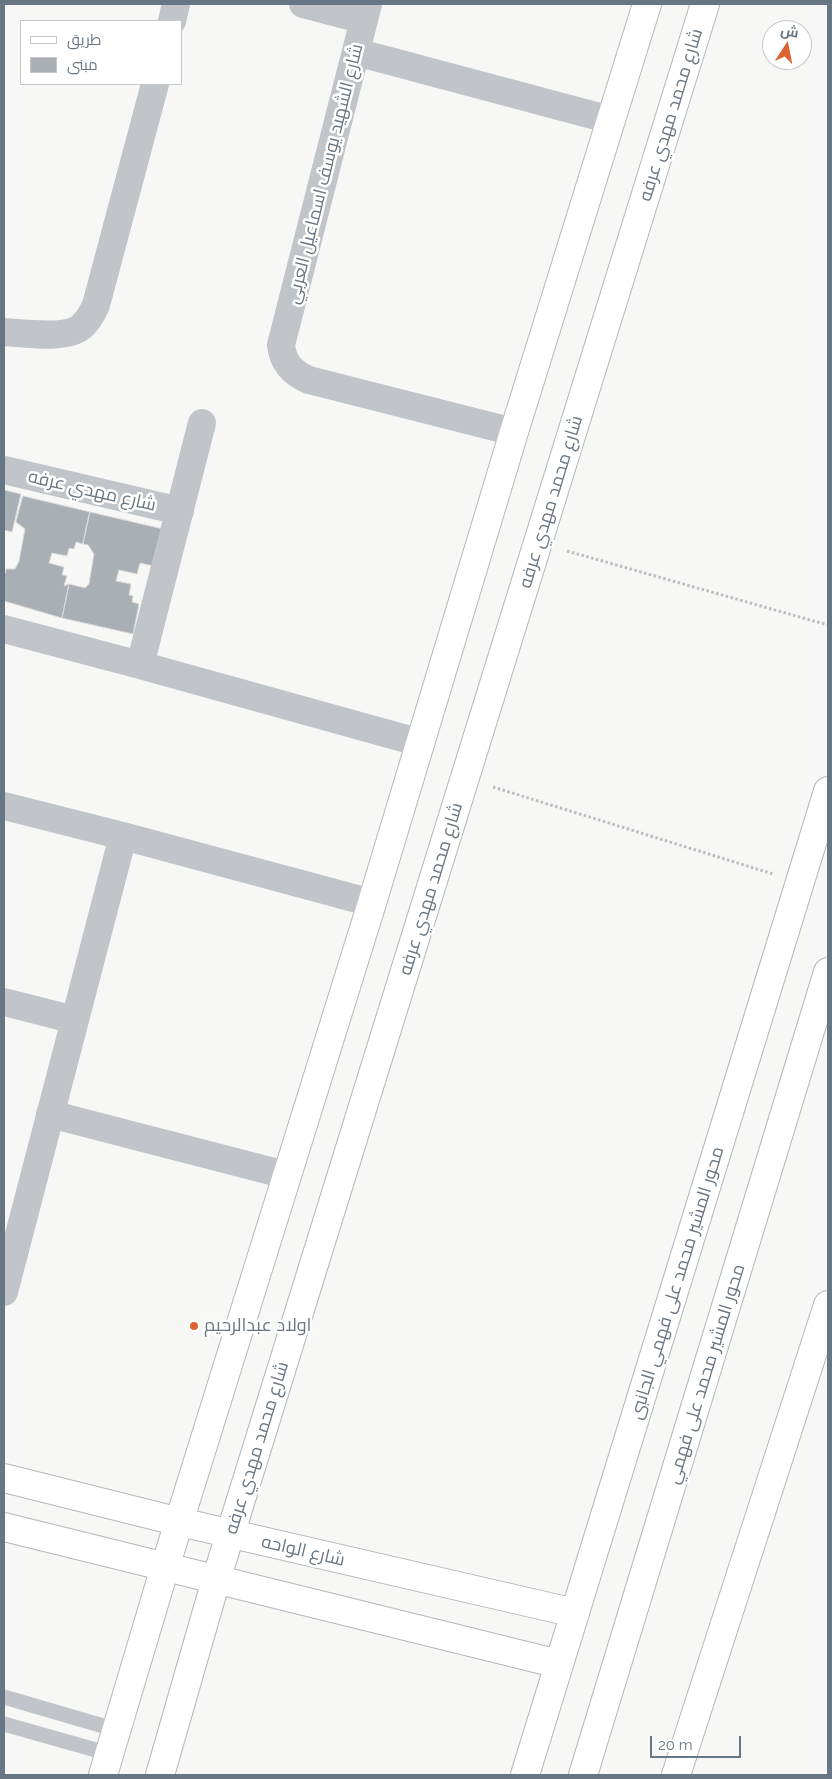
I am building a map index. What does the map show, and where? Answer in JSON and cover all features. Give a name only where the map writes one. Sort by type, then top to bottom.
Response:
[{"type":"street","points":[[172,20],[176,4]]},
{"type":"street","points":[[303,4],[366,12]]},
{"type":"street","points":[[110,1753],[165,1567],[372,903],[514,432],[647,4]]},
{"type":"street","name":"شارع محمد مهدي عرفه","points":[[160,1775],[230,1534],[705,4]]},
{"type":"street","name":"شارع الشهيد يوسف اسماعيل العربي","points":[[366,12],[281,345],[282,354],[292,371],[299,376],[514,432]]},
{"type":"street","points":[[356,52],[611,120]]},
{"type":"street","points":[[4,332],[65,334],[79,328],[90,318],[96,305],[155,85]]},
{"type":"street","points":[[140,665],[202,423]]},
{"type":"street","name":"شارع مهدي عرفه","points":[[4,470],[180,511]]},
{"type":"street","points":[[4,629],[421,743]]},
{"type":"street","name":"محور المشير محمد على فهمي الجانبى","points":[[525,1775],[828,791]]},
{"type":"street","points":[[4,806],[372,903]]},
{"type":"street","points":[[6,1277],[123,836]]},
{"type":"street","name":"محور المشير محمد على فهمي","points":[[583,1775],[828,972]]},
{"type":"street","points":[[4,1002],[75,1020]]},
{"type":"street","points":[[50,1114],[286,1175]]},
{"type":"street","points":[[676,1775],[828,1305]]},
{"type":"street","name":"شارع الواحه","points":[[4,1478],[230,1534],[575,1613]]},
{"type":"street","points":[[4,1527],[559,1664]]},
{"type":"lane","points":[[4,1697],[110,1753]]},
{"type":"lane","points":[[4,1724],[110,1753]]},
{"type":"path","points":[[538,543],[828,625]]},
{"type":"path","points":[[465,779],[800,882]]},
{"type":"building","points":[[4,490],[21,494],[12,532],[4,530]]},
{"type":"building","points":[[23,496],[90,512],[83,544],[76,542],[74,549],[69,548],[67,556],[52,553],[49,563],[64,567],[62,575],[67,576],[64,586],[69,584],[62,618],[4,601],[6,569],[15,569],[19,561],[25,529],[16,522]]},
{"type":"building","points":[[90,512],[163,529],[154,566],[140,563],[137,574],[119,570],[116,581],[131,584],[129,595],[133,596],[132,602],[139,604],[133,634],[62,618],[69,584],[85,588],[89,584],[94,554],[88,545],[83,544]]},
{"type":"place","name":"اولاد عبدالرحيم","points":[[194,1326]]}]
